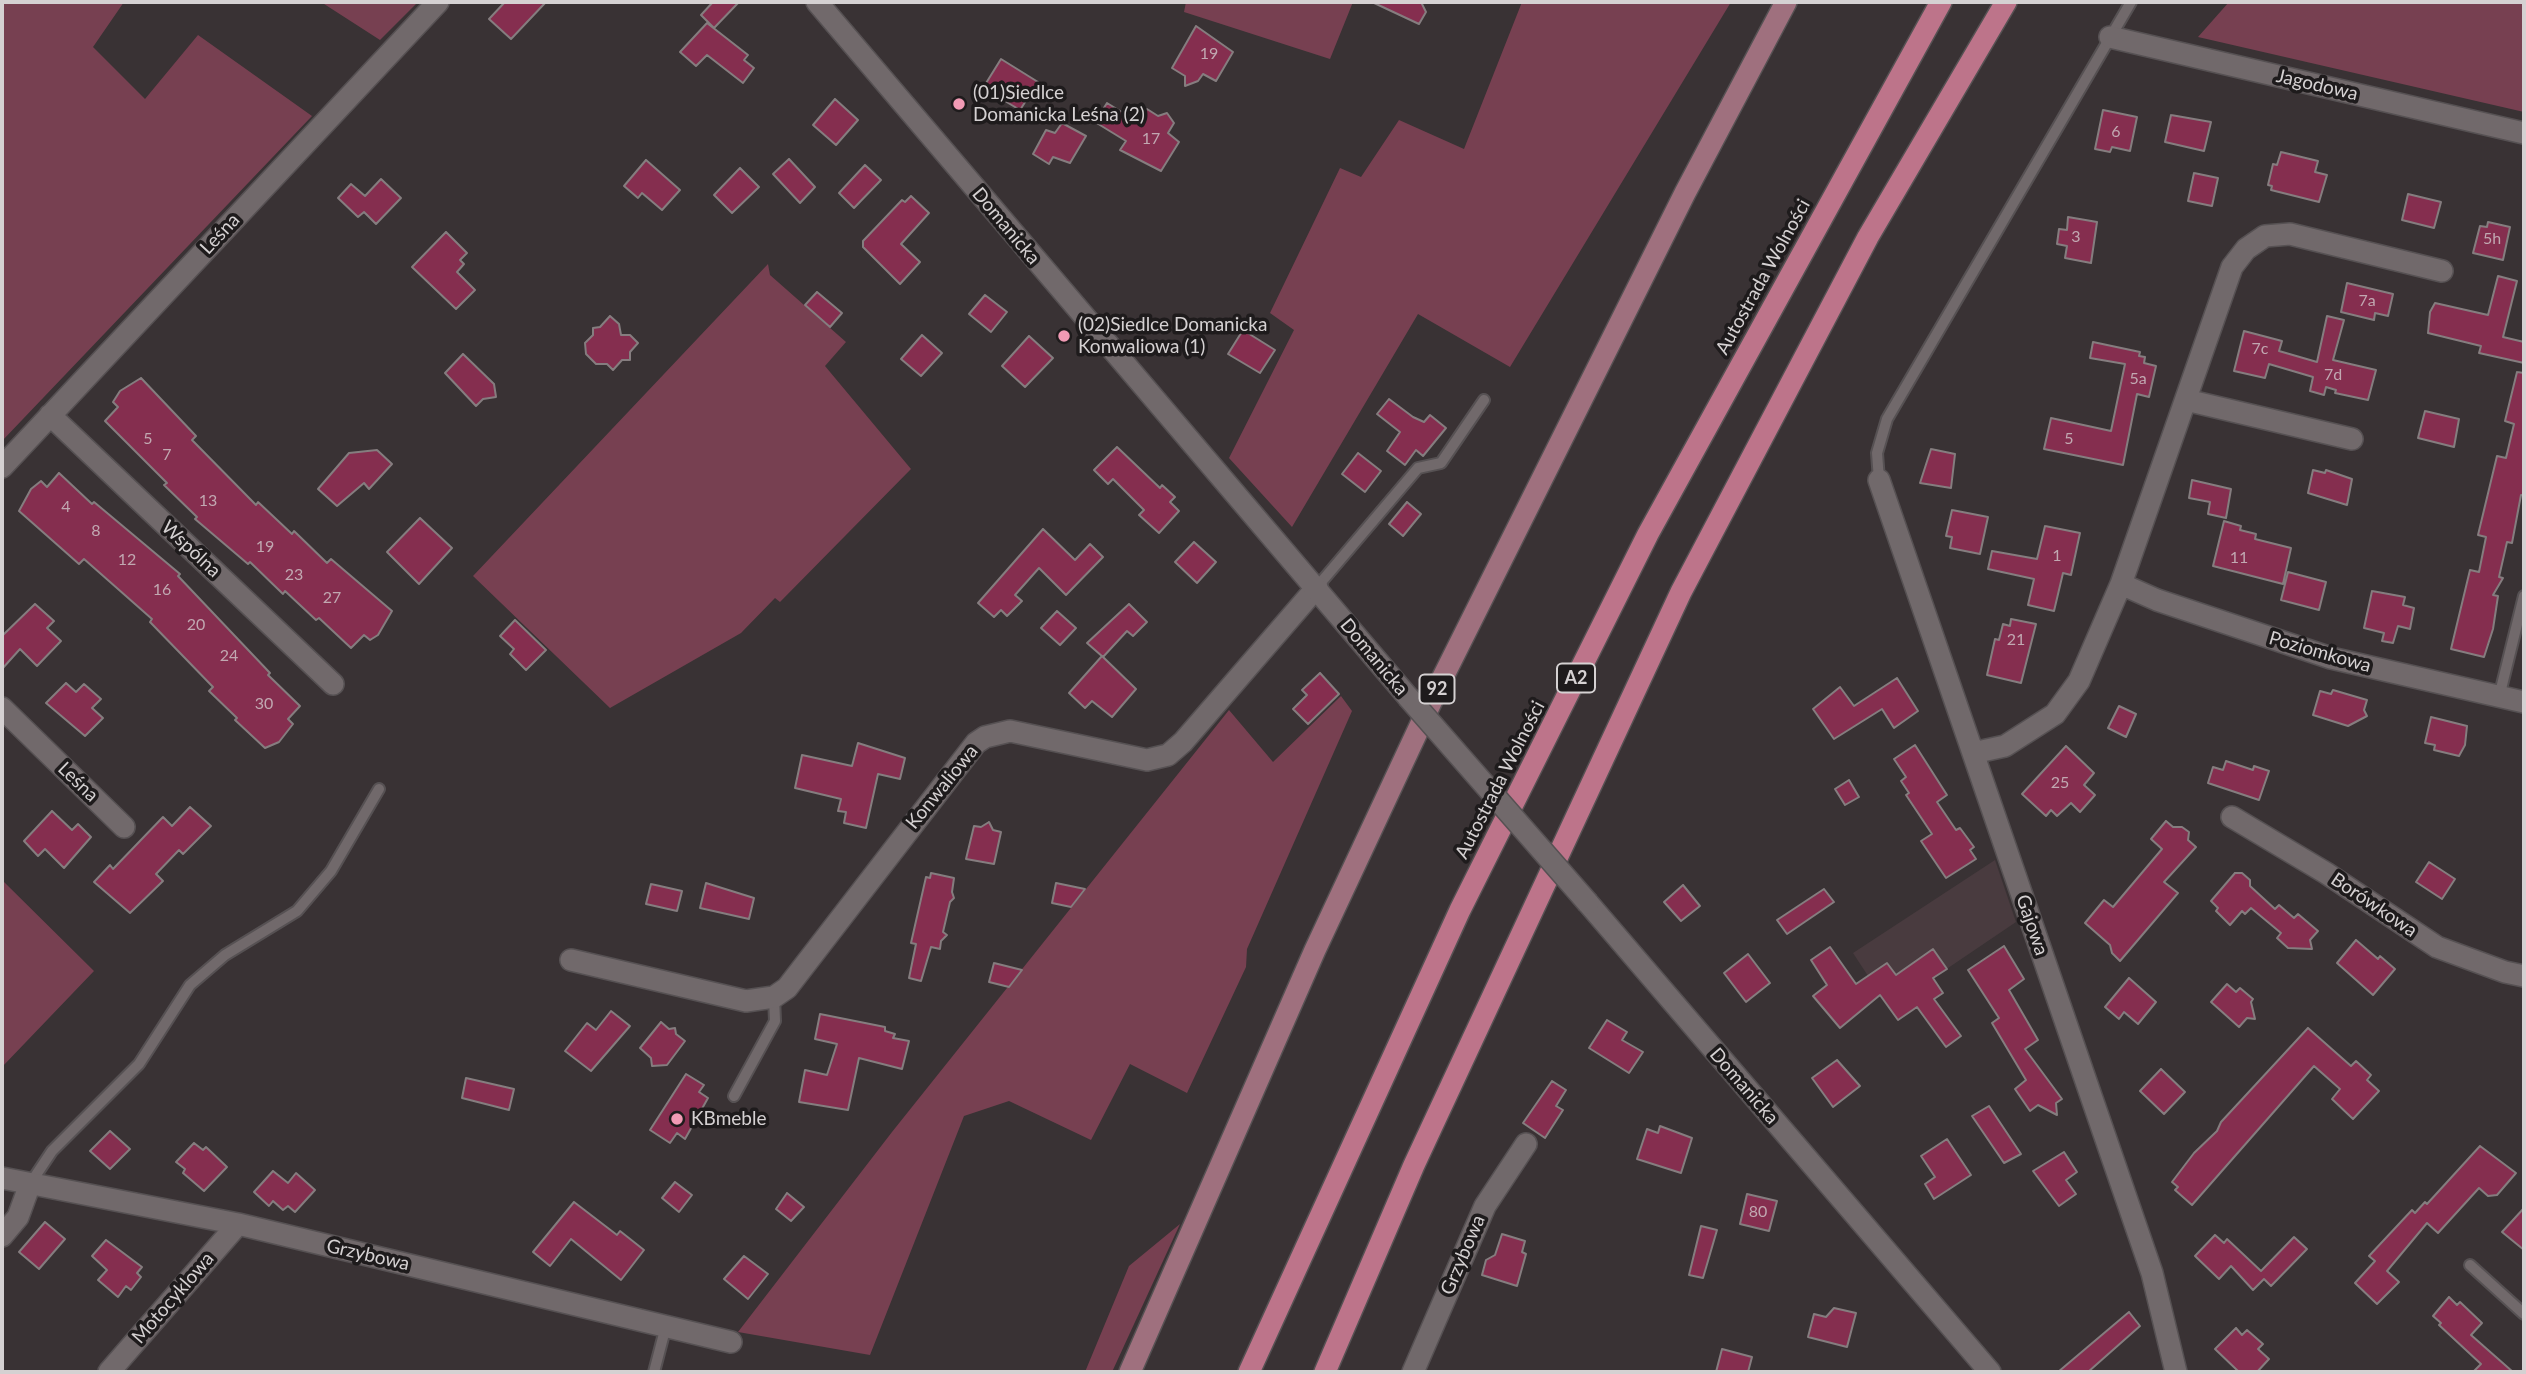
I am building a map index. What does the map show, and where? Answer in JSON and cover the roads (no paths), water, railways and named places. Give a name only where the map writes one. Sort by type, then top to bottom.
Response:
[{"type":"highway","name":"Autostrada Wolności","points":[[1249,1372],[1460,910],[1648,534],[1941,2]]},
{"type":"highway","points":[[1325,1372],[1443,1102],[1681,592],[1868,237],[2006,2]]},
{"type":"main road","name":"92","points":[[1130,1372],[1315,950],[1435,694],[1685,193],[1786,2]]},
{"type":"street","name":"Leśna","points":[[2,467],[438,2]]},
{"type":"street","name":"Domanicka","points":[[817,2],[1408,697],[1990,1372]]},
{"type":"street","name":"Jagodowa","points":[[2110,37],[2524,132]]},
{"type":"street","points":[[1973,754],[2005,746],[2055,714],[2080,681],[2121,584],[2232,267],[2246,249],[2265,236],[2290,234],[2442,271]]},
{"type":"street","points":[[2186,400],[2352,439]]},
{"type":"street","name":"Wspólna","points":[[50,415],[333,684]]},
{"type":"street","name":"Gajowa","points":[[1879,480],[2152,1273],[2176,1372]]},
{"type":"street","name":"Poziomkowa","points":[[2121,584],[2157,600],[2331,658],[2524,702]]},
{"type":"street","name":"Konwaliowa","points":[[774,997],[787,988],[976,743],[985,737],[1010,732],[1147,760],[1168,755],[1183,742],[1317,587]]},
{"type":"street","name":"Leśna","points":[[2,708],[124,827]]},
{"type":"street","name":"Borówkowa","points":[[2232,817],[2326,873],[2437,947],[2505,972],[2524,976]]},
{"type":"street","points":[[571,960],[746,1001],[774,997]]},
{"type":"street","name":"Grzybowa","points":[[1412,1372],[1485,1206],[1526,1144]]},
{"type":"street","name":"Grzybowa","points":[[2,1178],[238,1224],[732,1342]]},
{"type":"street","points":[[2,1236],[18,1217],[30,1184]]},
{"type":"street","name":"Motocyklowa","points":[[109,1372],[238,1224]]},
{"type":"lane","points":[[1879,480],[1877,453],[1887,419],[2131,2]]},
{"type":"lane","points":[[1317,587],[1418,468],[1441,463],[1484,400]]},
{"type":"lane","points":[[2499,697],[2524,596]]},
{"type":"lane","points":[[30,1184],[52,1151],[139,1064],[190,985],[225,956],[297,911],[331,871],[379,789]]},
{"type":"lane","points":[[734,1096],[771,1030],[776,1010],[774,997]]},
{"type":"lane","points":[[2470,1265],[2524,1314]]},
{"type":"lane","points":[[654,1372],[666,1326]]},
{"type":"place","name":"(01)Siedlce Domanicka Leśna (2)","points":[[959,104]]},
{"type":"place","name":"(02)Siedlce Domanicka Konwaliowa (1)","points":[[1064,336]]},
{"type":"place","name":"KBmeble","points":[[677,1119]]}]
